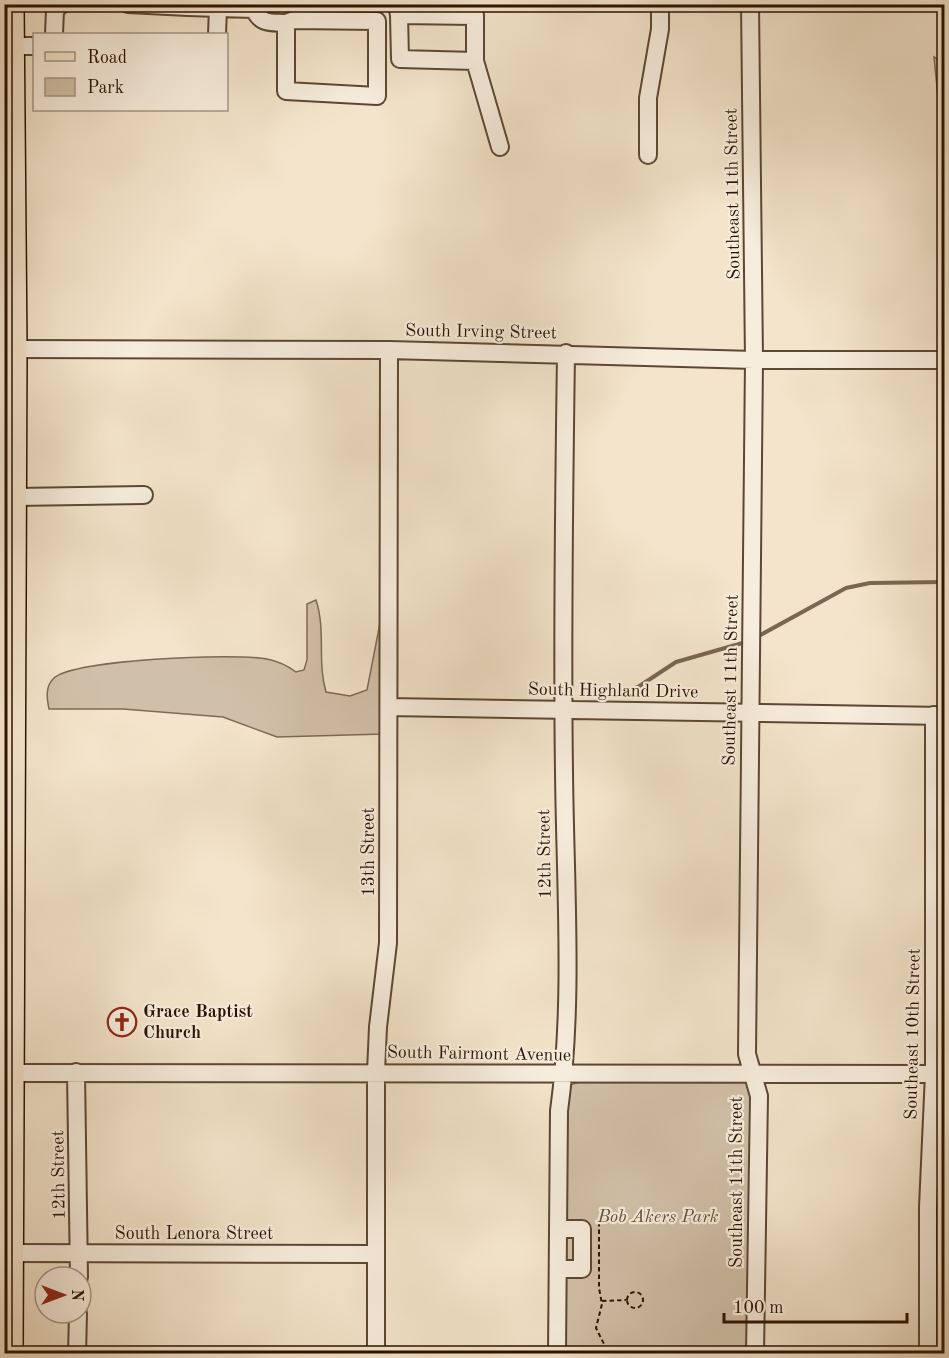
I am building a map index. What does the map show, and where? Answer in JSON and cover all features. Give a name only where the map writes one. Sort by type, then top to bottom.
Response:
[{"type":"main road","points":[[9,1349],[12,1253],[9,1155],[13,1073],[9,963],[10,601],[16,496],[16,349],[10,321],[13,4]]},
{"type":"street","points":[[54,33],[55,10],[62,4]]},
{"type":"street","points":[[128,4],[218,8],[254,7],[258,19],[264,22],[286,24],[294,20],[377,21],[377,96],[286,91],[286,24]]},
{"type":"street","points":[[648,155],[648,98],[660,29],[660,4]]},
{"type":"street","name":"Southeast 11th Street","points":[[750,4],[754,360],[747,1054],[759,1096],[755,1353]]},
{"type":"street","points":[[218,8],[218,33]]},
{"type":"street","points":[[475,61],[400,59],[398,10],[474,10],[475,61],[500,147]]},
{"type":"street","points":[[13,46],[33,46]]},
{"type":"street","name":"South Irving Street","points":[[16,349],[389,350],[566,353],[754,360],[945,360]]},
{"type":"street","name":"13th Street","points":[[376,1353],[376,1072],[378,1027],[388,943],[389,350]]},
{"type":"street","name":"12th Street","points":[[557,1353],[559,1111],[564,1076],[566,946],[563,710],[566,353]]},
{"type":"street","points":[[16,496],[144,495]]},
{"type":"street","name":"South Highland Drive","points":[[389,707],[939,716]]},
{"type":"street","name":"Southeast 10th Street","points":[[928,1353],[928,1207],[939,1074],[939,716]]},
{"type":"street","name":"12th Street","points":[[76,1072],[79,1265]]},
{"type":"street","name":"South Fairmont Avenue","points":[[13,1073],[376,1072],[564,1076],[939,1074]]},
{"type":"street","points":[[558,1229],[582,1229],[582,1269],[558,1269]]},
{"type":"street","name":"South Lenora Street","points":[[12,1253],[376,1254]]},
{"type":"street","points":[[77,1353],[78,1325]]},
{"type":"path","points":[[599,1222],[598,1288],[602,1301],[596,1328],[609,1353]]},
{"type":"path","points":[[637,1292],[641,1295],[643,1302],[635,1308],[630,1306],[627,1300],[630,1294],[637,1292]]},
{"type":"path","points":[[602,1301],[627,1300]]},
{"type":"green space","points":[[934,57],[944,63],[944,159]]},
{"type":"green space","points":[[316,600],[321,623],[322,669],[326,692],[350,696],[367,690],[380,623],[385,634],[384,734],[277,737],[223,717],[123,709],[49,709],[48,689],[53,679],[66,672],[121,662],[191,657],[250,657],[267,659],[296,672],[304,670],[307,660],[307,604]]},
{"type":"green space","name":"Bob Akers Park","points":[[582,1081],[744,1082],[752,1087],[752,1353],[561,1354],[565,1099],[570,1085]]},
{"type":"waterway","points":[[755,638],[846,588],[870,583],[944,582]]},
{"type":"waterway","points":[[618,694],[638,687],[676,662],[746,642]]},
{"type":"place","name":"Grace Baptist Church","points":[[122,1022]]}]
